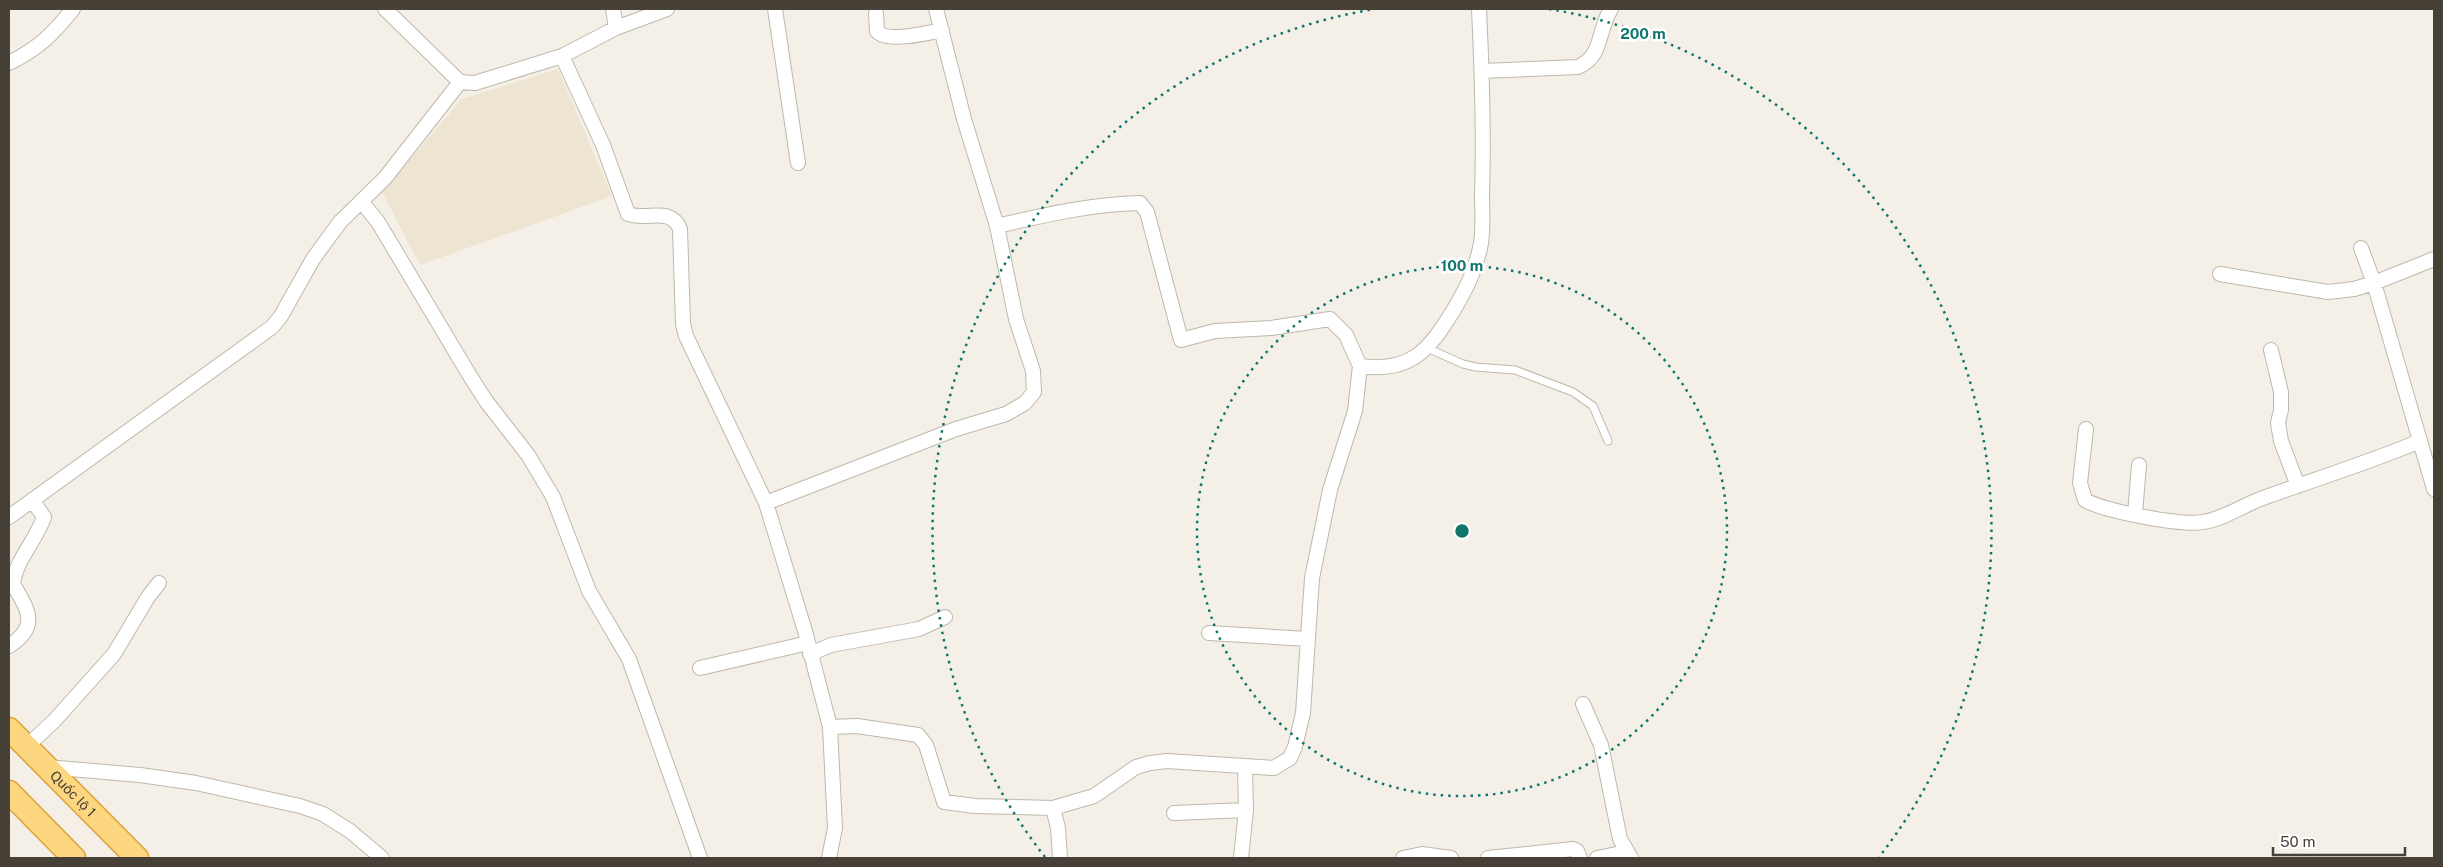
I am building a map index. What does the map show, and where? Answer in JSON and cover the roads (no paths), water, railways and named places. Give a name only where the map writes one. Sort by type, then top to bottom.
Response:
[{"type":"highway","name":"Quốc lộ 1","points":[[9,729],[137,858]]},
{"type":"highway","points":[[9,792],[74,858]]},
{"type":"street","points":[[9,64],[35,50],[55,31],[73,9]]},
{"type":"street","points":[[384,9],[460,82],[475,83],[562,56],[616,28],[667,9]]},
{"type":"street","points":[[612,9],[616,28]]},
{"type":"street","points":[[775,9],[798,163]]},
{"type":"street","points":[[766,503],[956,429],[1006,414],[1025,404],[1034,392],[1032,371],[1016,319],[997,226],[964,119],[936,9]]},
{"type":"street","points":[[1360,366],[1392,368],[1404,363],[1427,348],[1448,323],[1466,291],[1480,247],[1483,167],[1479,9]]},
{"type":"street","points":[[1482,71],[1578,67],[1586,64],[1594,57],[1604,21],[1610,9]]},
{"type":"street","points":[[876,13],[877,31],[882,35],[907,37],[942,30]]},
{"type":"street","points":[[562,56],[604,144],[628,214],[669,215],[676,220],[680,229],[683,324],[686,336],[766,503],[830,726],[835,828],[829,858]]},
{"type":"street","points":[[9,517],[272,327],[281,316],[313,258],[340,222],[386,178],[460,82]]},
{"type":"street","points":[[361,200],[378,222],[486,401],[528,455],[553,497],[589,591],[630,659],[700,858]]},
{"type":"street","points":[[830,726],[857,726],[918,736],[926,745],[941,799],[945,804],[1053,808],[1094,796],[1136,767],[1150,763],[1166,761],[1274,768],[1290,758],[1295,748],[1303,713],[1312,578],[1324,514],[1355,411],[1360,366],[1346,336],[1330,319],[1271,328],[1215,330],[1181,340],[1147,212],[1140,203],[1065,210],[997,226]]},
{"type":"street","points":[[2361,248],[2374,283],[2434,489]]},
{"type":"street","points":[[2220,274],[2328,292],[2354,289],[2374,283],[2434,259]]},
{"type":"street","points":[[2271,350],[2281,392],[2281,410],[2278,423],[2281,441],[2298,486]]},
{"type":"street","points":[[2086,429],[2080,483],[2085,500],[2093,505],[2192,523],[2204,522],[2298,486],[2347,470],[2420,441]]},
{"type":"street","points":[[2135,514],[2139,465]]},
{"type":"street","points":[[9,646],[23,635],[28,627],[28,611],[13,584],[17,566],[41,527],[44,517],[32,500]]},
{"type":"street","points":[[26,747],[54,721],[114,654],[143,604],[159,583]]},
{"type":"street","points":[[700,668],[918,629],[945,617]]},
{"type":"street","points":[[1209,633],[1307,639]]},
{"type":"street","points":[[1583,704],[1601,745],[1620,839],[1629,855],[1597,858]]},
{"type":"street","points":[[47,767],[90,770],[196,783],[300,806],[324,814],[350,830],[382,858]]},
{"type":"street","points":[[1241,858],[1246,810],[1246,767]]},
{"type":"street","points":[[1053,808],[1058,828],[1060,858]]},
{"type":"street","points":[[1174,813],[1246,810]]},
{"type":"street","points":[[1488,858],[1573,849],[1577,851],[1580,858]]},
{"type":"street","points":[[1403,858],[1422,854],[1451,858]]},
{"type":"lane","points":[[1427,348],[1476,368],[1515,370],[1573,392],[1593,406],[1608,441]]}]
